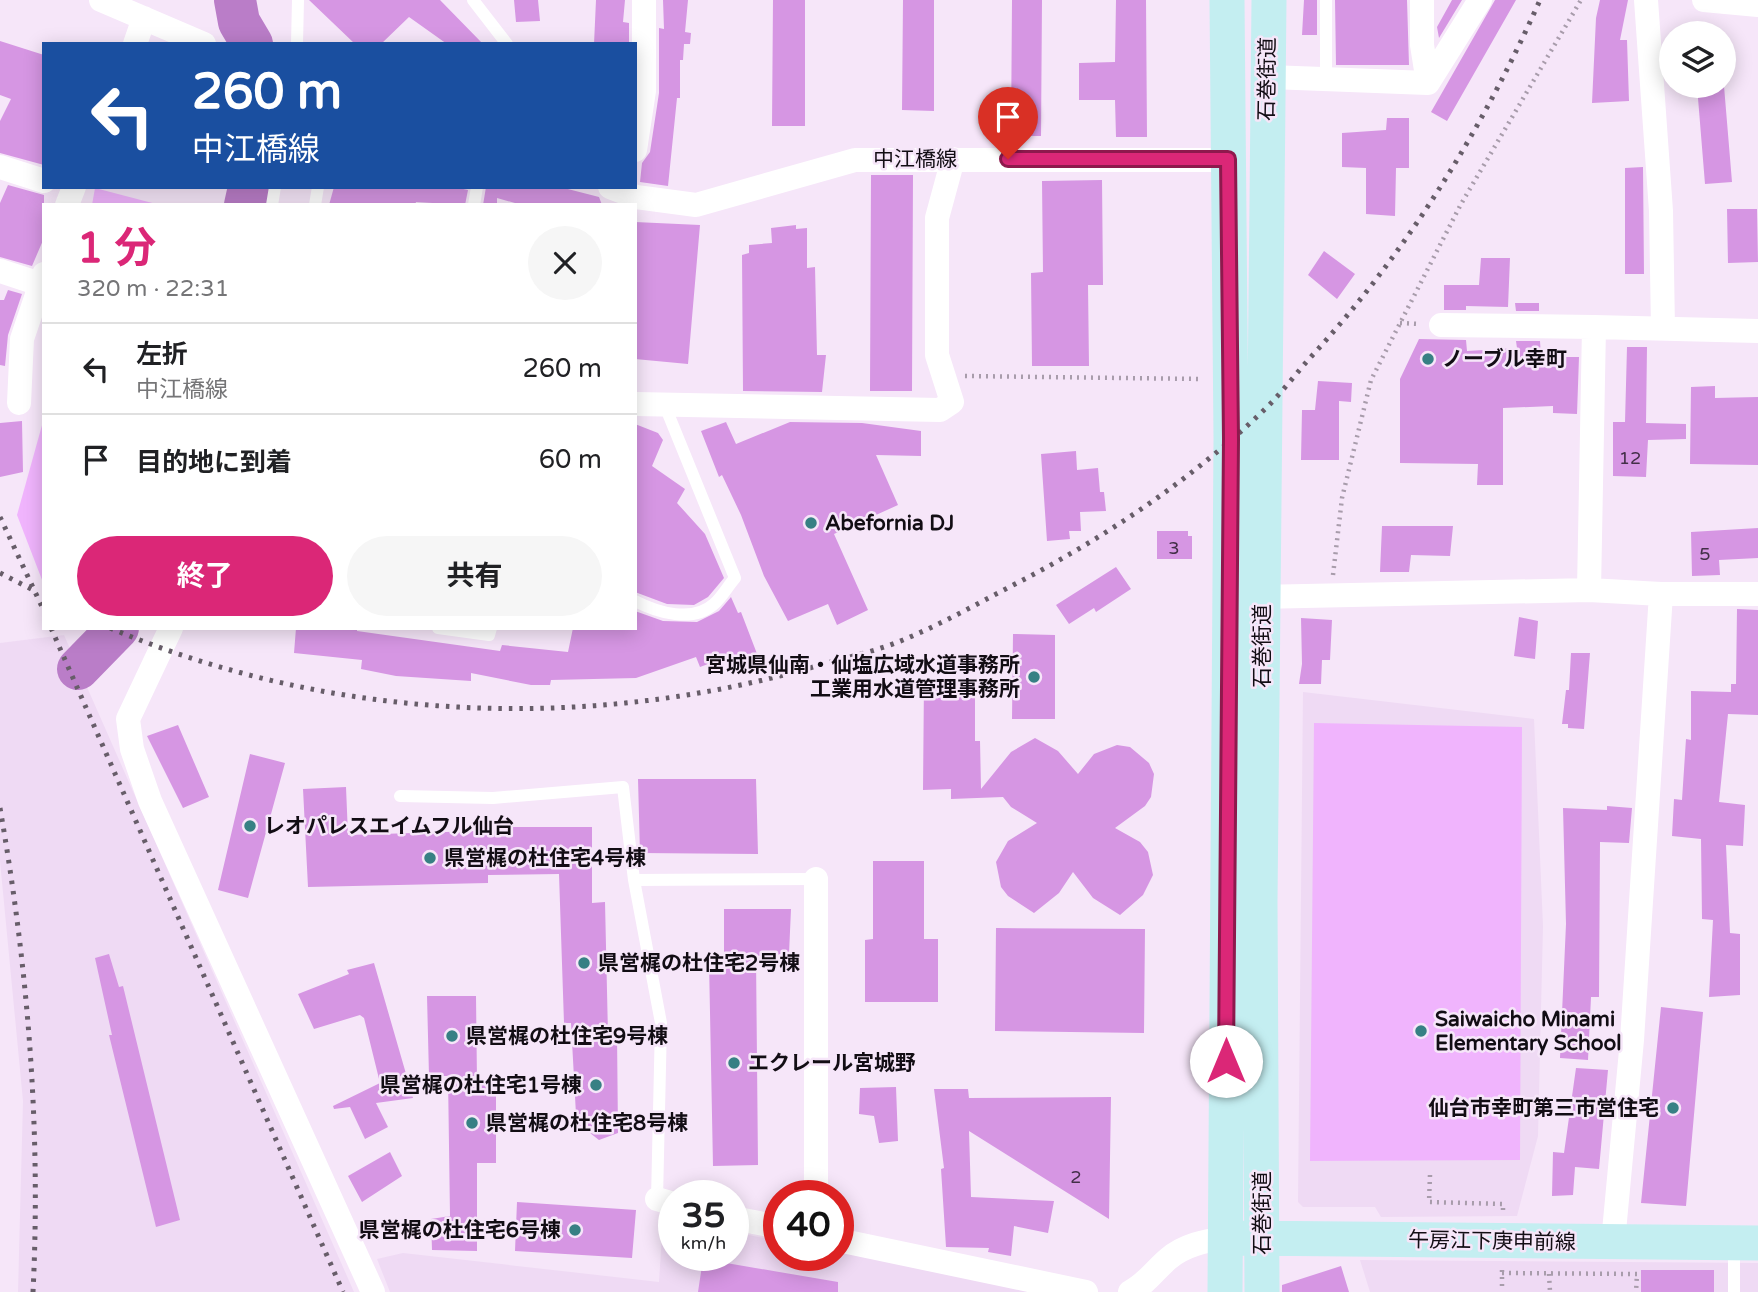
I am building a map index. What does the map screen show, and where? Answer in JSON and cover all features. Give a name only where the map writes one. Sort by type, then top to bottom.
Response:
[{"type":"street","points":[[101,0],[199,42]]},
{"type":"street","points":[[637,137],[644,91],[644,0]]},
{"type":"street","name":"石巻街道","points":[[1225,1292],[1231,439],[1227,0]]},
{"type":"street","name":"石巻街道","points":[[1262,1292],[1262,597],[1269,0]]},
{"type":"street","points":[[1422,0],[1422,45],[1428,83]]},
{"type":"street","points":[[1428,83],[1480,0]]},
{"type":"street","points":[[1646,0],[1661,211],[1663,328]]},
{"type":"street","points":[[1704,0],[1758,5]]},
{"type":"street","points":[[136,42],[144,18]]},
{"type":"street","points":[[1268,77],[1428,83]]},
{"type":"street","points":[[637,404],[940,410],[952,402],[937,355],[937,218],[953,159]]},
{"type":"street","points":[[1228,159],[1266,160]]},
{"type":"street","name":"中江橋線","points":[[621,193],[696,205],[855,160],[1228,159]]},
{"type":"street","points":[[0,166],[42,180]]},
{"type":"street","points":[[0,271],[42,279],[22,339],[19,403]]},
{"type":"street","points":[[1441,324],[1758,331]]},
{"type":"street","points":[[1589,590],[1594,327]]},
{"type":"street","points":[[1262,597],[1331,593],[1589,590],[1661,594],[1758,594]]},
{"type":"street","points":[[1613,1242],[1632,1040],[1661,594]]},
{"type":"street","points":[[170,630],[128,719],[132,749],[155,813],[373,1292]]},
{"type":"street","points":[[816,879],[816,1180]]},
{"type":"street","points":[[1130,1292],[1146,1284],[1168,1258],[1197,1243],[1225,1238]]},
{"type":"street","name":"午房江下庚申前線","points":[[1225,1238],[1746,1243]]},
{"type":"street","points":[[854,1243],[1086,1292]]},
{"type":"lane","points":[[297,42],[298,0]]},
{"type":"lane","points":[[473,0],[505,42]]},
{"type":"lane","points":[[1326,0],[1326,79]]},
{"type":"lane","points":[[637,602],[651,609],[692,616],[714,605],[735,578],[665,406]]},
{"type":"lane","points":[[453,630],[489,635],[490,630]]},
{"type":"lane","points":[[400,796],[494,798],[623,787],[634,880],[661,1023],[665,1180]]},
{"type":"lane","points":[[634,880],[816,879]]},
{"type":"lane","points":[[1734,1292],[1746,1243]]},
{"type":"path","points":[[1331,593],[1342,498],[1371,380],[1461,204],[1542,72],[1581,0]]},
{"type":"path","points":[[943,376],[1200,379]]},
{"type":"path","points":[[1430,1175],[1429,1202],[1503,1204]]},
{"type":"path","points":[[1502,1273],[1637,1274],[1636,1292]]},
{"type":"path","points":[[1549,1274],[1549,1292]]},
{"type":"shaded area","points":[[95,189],[99,189],[152,203],[92,203]]},
{"type":"shaded area","points":[[42,425],[42,580],[17,515]]},
{"type":"shaded area","points":[[64,635],[354,1292],[18,1292],[23,1101],[0,861],[0,643]]},
{"type":"shaded area","name":"Saiwaicho Minami Elementary School","points":[[1303,692],[1534,719],[1543,926],[1538,1136],[1517,1216],[1381,1217],[1375,1207],[1303,1207],[1298,1202]]},
{"type":"shaded area","name":"Saiwaicho Minami Elementary School","points":[[1314,723],[1522,727],[1520,1160],[1310,1161]]},
{"type":"shaded area","points":[[749,1235],[763,1238],[763,1271],[854,1271],[854,1255],[1045,1292],[390,1292],[377,1259],[403,1253],[659,1282],[660,1271],[749,1271]]},
{"type":"shaded area","points":[[1360,1260],[1758,1263],[1758,1292],[1370,1292]]},
{"type":"building","points":[[309,0],[440,0],[481,42],[444,42],[409,17],[383,42],[353,42]]},
{"type":"building","points":[[514,0],[538,0],[540,21],[516,22]]},
{"type":"building","points":[[596,0],[625,0],[623,22],[629,23],[629,42],[594,42]]},
{"type":"building","points":[[663,0],[688,0],[685,32],[691,33],[690,44],[684,44],[683,60],[680,60],[680,98],[677,98],[668,186],[640,182],[642,163],[650,152],[659,93],[659,28],[664,29]]},
{"type":"building","points":[[773,0],[805,0],[805,126],[772,126]]},
{"type":"building","points":[[903,0],[934,0],[934,111],[902,110]]},
{"type":"building","points":[[1012,0],[1042,0],[1041,136],[1011,136]]},
{"type":"building","points":[[1116,0],[1146,0],[1147,137],[1116,137],[1115,100],[1079,100],[1079,63],[1115,62]]},
{"type":"building","points":[[1304,0],[1317,0],[1317,35],[1302,35]]},
{"type":"building","points":[[1335,0],[1407,0],[1409,65],[1336,65]]},
{"type":"building","points":[[1452,0],[1462,0],[1439,38],[1437,27]]},
{"type":"building","points":[[1495,0],[1516,0],[1447,121],[1431,112]]},
{"type":"building","points":[[1600,0],[1628,0],[1620,40],[1627,40],[1629,101],[1592,103],[1596,18]]},
{"type":"building","points":[[0,41],[42,54],[42,164],[0,153],[0,121],[11,99],[0,95]]},
{"type":"building","points":[[1698,98],[1725,98],[1732,182],[1705,184]]},
{"type":"building","points":[[1387,118],[1409,118],[1409,168],[1396,168],[1395,216],[1366,214],[1366,168],[1342,167],[1342,133],[1386,130]]},
{"type":"building","points":[[1643,167],[1644,274],[1625,274],[1625,168]]},
{"type":"building","points":[[871,175],[913,175],[912,391],[870,391]]},
{"type":"building","points":[[1102,180],[1103,285],[1088,285],[1089,366],[1032,366],[1031,273],[1043,272],[1042,181]]},
{"type":"building","points":[[8,185],[44,195],[42,243],[32,266],[0,257],[0,203]]},
{"type":"building","points":[[333,189],[468,190],[465,203],[330,203]]},
{"type":"building","points":[[486,189],[568,189],[599,197],[601,203],[515,203],[497,198],[497,203],[483,203]]},
{"type":"building","points":[[1727,209],[1757,209],[1758,262],[1728,263]]},
{"type":"building","points":[[637,222],[700,225],[688,364],[637,359]]},
{"type":"building","points":[[796,225],[796,229],[807,228],[807,268],[815,267],[817,355],[826,355],[822,392],[743,391],[742,255],[749,253],[749,245],[772,243],[771,228]]},
{"type":"building","points":[[1324,251],[1355,274],[1337,299],[1308,275]]},
{"type":"building","points":[[1481,258],[1510,258],[1508,307],[1466,306],[1466,310],[1444,310],[1444,285],[1479,285]]},
{"type":"building","points":[[8,290],[22,294],[8,335],[5,366],[0,365],[0,300],[4,300]]},
{"type":"building","points":[[1515,303],[1539,303],[1539,311],[1516,311]]},
{"type":"building","points":[[1419,339],[1466,340],[1467,351],[1517,348],[1516,341],[1540,341],[1541,357],[1579,357],[1577,414],[1553,413],[1553,406],[1503,408],[1503,485],[1477,485],[1478,464],[1400,463],[1400,379]]},
{"type":"building","points":[[1627,347],[1647,347],[1646,423],[1686,424],[1686,439],[1648,440],[1646,477],[1613,476],[1613,422],[1625,422]]},
{"type":"building","points":[[1318,381],[1352,383],[1351,402],[1339,401],[1339,460],[1301,460],[1302,410],[1315,410]]},
{"type":"building","points":[[1715,386],[1715,398],[1758,397],[1758,465],[1690,464],[1691,387]]},
{"type":"building","points":[[22,421],[23,472],[0,477],[0,423]]},
{"type":"building","points":[[726,422],[736,444],[790,422],[862,423],[921,431],[921,456],[876,455],[898,505],[834,534],[868,610],[837,625],[828,604],[788,621],[764,576],[741,515],[722,475],[719,477],[701,431]]},
{"type":"building","points":[[637,425],[658,433],[663,440],[652,466],[685,489],[677,503],[705,534],[724,578],[708,597],[694,605],[667,604],[637,593]]},
{"type":"building","points":[[1076,451],[1077,470],[1098,468],[1100,492],[1104,492],[1106,511],[1080,512],[1081,531],[1069,531],[1070,539],[1047,541],[1041,454]]},
{"type":"building","points":[[1382,526],[1453,526],[1450,556],[1411,555],[1409,572],[1380,572]]},
{"type":"building","points":[[1758,528],[1758,558],[1719,560],[1720,575],[1692,576],[1691,532]]},
{"type":"building","points":[[1157,531],[1188,531],[1188,536],[1192,536],[1192,559],[1157,559]]},
{"type":"building","points":[[1116,567],[1131,589],[1096,612],[1094,608],[1069,624],[1056,605]]},
{"type":"building","points":[[731,597],[738,613],[741,612],[759,659],[731,672],[727,657],[700,667],[696,657],[636,678],[551,680],[550,685],[531,685],[471,673],[471,681],[396,676],[361,669],[362,660],[294,653],[296,630],[357,630],[500,651],[502,645],[568,652],[573,630],[637,630],[637,612],[663,621],[697,622],[719,611]]},
{"type":"building","points":[[1737,609],[1758,610],[1758,715],[1728,714],[1719,802],[1745,805],[1743,846],[1726,845],[1730,933],[1740,934],[1740,995],[1709,997],[1713,920],[1702,919],[1701,839],[1672,836],[1674,799],[1682,800],[1686,739],[1691,740],[1691,691],[1731,692],[1731,684],[1736,684]]},
{"type":"building","points":[[1519,617],[1538,621],[1535,659],[1514,656]]},
{"type":"building","points":[[1301,618],[1332,620],[1330,660],[1322,660],[1321,684],[1299,684],[1302,664]]},
{"type":"building","name":"宮城県仙南・仙塩広域水道事務所 工業用水道管理事務所","points":[[1013,634],[1055,635],[1055,719],[1012,719]]},
{"type":"building","points":[[1571,653],[1590,653],[1584,729],[1568,728],[1568,724],[1562,724],[1566,690],[1569,690]]},
{"type":"building","points":[[975,678],[975,741],[980,741],[981,789],[1011,752],[1035,738],[1058,751],[1078,774],[1094,754],[1117,745],[1130,747],[1149,763],[1154,774],[1151,797],[1145,806],[1115,828],[1140,842],[1148,852],[1153,875],[1143,895],[1120,915],[1093,898],[1073,872],[1059,893],[1034,913],[1008,896],[1001,887],[996,862],[1008,841],[1037,823],[1011,807],[1003,797],[951,799],[951,789],[923,790],[924,680]]},
{"type":"building","points":[[178,725],[209,797],[183,808],[147,736]]},
{"type":"building","name":"レオパレスエイムフル仙台","points":[[250,754],[285,763],[248,898],[218,890]]},
{"type":"building","points":[[638,779],[756,779],[758,854],[640,853]]},
{"type":"building","points":[[346,787],[348,835],[513,830],[513,827],[592,827],[592,903],[605,902],[608,1035],[617,1034],[618,1133],[599,1140],[590,1133],[577,1133],[571,1023],[564,1023],[559,874],[488,875],[488,883],[308,887],[303,789]]},
{"type":"building","points":[[1607,806],[1632,808],[1629,843],[1600,842],[1599,997],[1591,997],[1588,1060],[1560,1058],[1566,924],[1563,808],[1607,810]]},
{"type":"building","points":[[873,861],[924,861],[924,939],[938,939],[938,1002],[865,1002],[865,940],[873,939]]},
{"type":"building","name":"エクレール宮城野","points":[[724,909],[791,909],[789,954],[756,956],[758,1165],[713,1166],[709,961],[724,958]]},
{"type":"building","points":[[996,928],[1145,929],[1144,1033],[995,1031]]},
{"type":"building","points":[[109,954],[119,987],[123,986],[180,1220],[156,1227],[109,1035],[112,1035],[95,958]]},
{"type":"building","points":[[374,963],[413,1098],[376,1103],[388,1127],[365,1139],[350,1107],[334,1109],[333,1106],[380,1083],[364,1018],[360,1015],[314,1029],[298,994],[349,974],[347,970]]},
{"type":"building","points":[[427,996],[476,996],[477,1082],[496,1082],[496,1163],[477,1163],[477,1251],[432,1250],[431,1219],[450,1216],[448,1076],[429,1076]]},
{"type":"building","name":"仙台市幸町第三市営住宅","points":[[1661,1007],[1703,1012],[1686,1206],[1641,1203]]},
{"type":"building","points":[[1576,1068],[1608,1070],[1599,1169],[1575,1167],[1573,1195],[1552,1196],[1553,1152],[1564,1153]]},
{"type":"building","points":[[896,1087],[898,1141],[879,1143],[874,1116],[859,1114],[860,1088]]},
{"type":"building","points":[[934,1089],[968,1089],[969,1098],[1111,1097],[1109,1219],[969,1131],[971,1197],[1054,1201],[1048,1233],[1014,1226],[1011,1256],[988,1252],[989,1248],[946,1247],[941,1169],[944,1168]]},
{"type":"building","points":[[390,1152],[402,1176],[362,1202],[348,1176]]},
{"type":"building","name":"県営梶の杜住宅6号棟","points":[[517,1202],[636,1210],[632,1258],[515,1251]]},
{"type":"building","points":[[1341,1266],[1349,1292],[1282,1292],[1282,1285]]},
{"type":"building","points":[[749,1267],[838,1282],[838,1292],[698,1292],[701,1271],[749,1271]]},
{"type":"building","points":[[1641,1270],[1714,1270],[1714,1292],[1641,1292]]},
{"type":"waterway","points":[[235,0],[239,22],[251,42]]},
{"type":"waterway","points":[[245,203],[249,189]]},
{"type":"waterway","points":[[78,669],[116,630]]},
{"type":"railway","points":[[115,630],[195,659],[282,683],[371,699],[462,707],[552,708],[643,701],[732,687],[873,651],[918,633],[1053,564],[1148,505],[1207,460],[1269,405],[1344,319],[1409,234],[1467,143],[1540,0]]},
{"type":"railway","points":[[0,517],[42,607]]},
{"type":"railway","points":[[0,573],[37,592]]},
{"type":"railway","points":[[52,630],[343,1292]]},
{"type":"railway","points":[[0,808],[18,928],[30,1049],[35,1171],[33,1292]]},
{"type":"place","name":"ノーブル幸町","points":[[1428,359]]},
{"type":"place","name":"Abefornia DJ","points":[[811,523]]},
{"type":"place","name":"宮城県仙南・仙塩広域水道事務所 工業用水道管理事務所","points":[[1034,677]]},
{"type":"place","name":"レオパレスエイムフル仙台","points":[[250,826]]},
{"type":"place","name":"県営梶の杜住宅4号棟","points":[[430,858]]},
{"type":"place","name":"県営梶の杜住宅2号棟","points":[[584,963]]},
{"type":"place","name":"Saiwaicho Minami Elementary School","points":[[1421,1031]]},
{"type":"place","name":"県営梶の杜住宅9号棟","points":[[452,1036]]},
{"type":"place","name":"エクレール宮城野","points":[[734,1063]]},
{"type":"place","name":"県営梶の杜住宅1号棟","points":[[596,1085]]},
{"type":"place","name":"仙台市幸町第三市営住宅","points":[[1673,1108]]},
{"type":"place","name":"県営梶の杜住宅8号棟","points":[[472,1123]]},
{"type":"place","name":"県営梶の杜住宅6号棟","points":[[575,1230]]},
{"type":"route","points":[[1008,159],[1228,159],[1231,439],[1226,1061]]}]
